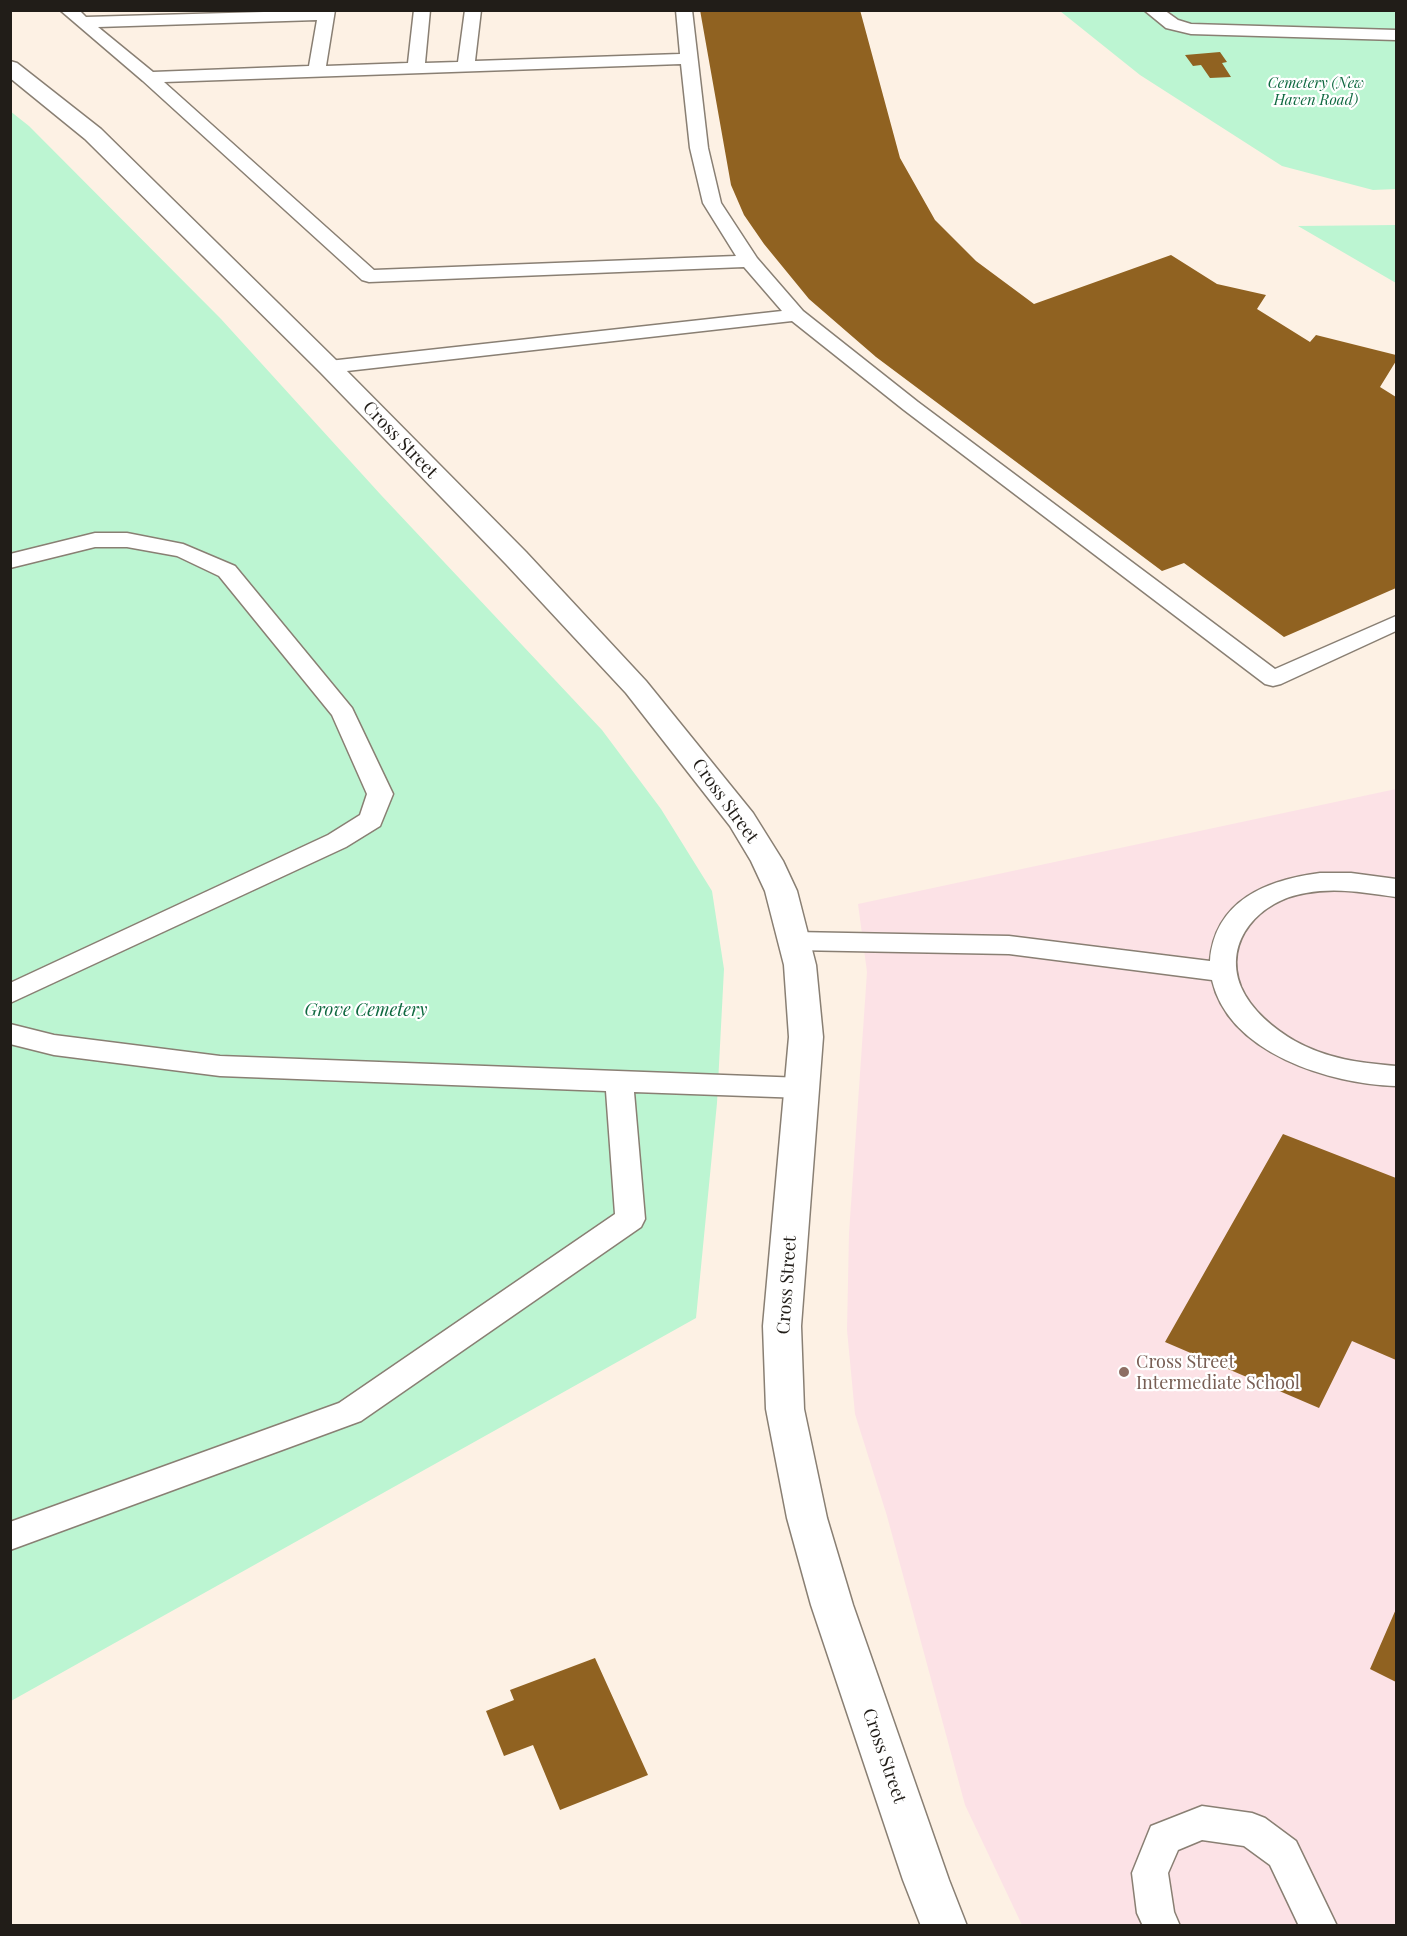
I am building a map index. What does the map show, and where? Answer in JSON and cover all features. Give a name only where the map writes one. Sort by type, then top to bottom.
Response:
[{"type":"street","name":"Cross Street","points":[[10,67],[93,134],[329,368],[516,558],[636,687],[742,819],[767,861],[781,891],[795,941],[800,965],[806,1037],[782,1326],[785,1408],[807,1518],[832,1605],[926,1880],[944,1926]]},
{"type":"lane","points":[[416,68],[422,10]]},
{"type":"lane","points":[[466,66],[473,10]]},
{"type":"lane","points":[[684,10],[699,148],[712,202],[749,261],[795,315],[910,406],[1273,679],[1396,623]]},
{"type":"lane","points":[[1152,10],[1172,24],[1191,28],[1396,35]]},
{"type":"lane","points":[[75,16],[327,13],[317,71]]},
{"type":"lane","points":[[75,16],[149,77],[369,276],[749,261]]},
{"type":"lane","points":[[149,77],[688,59]]},
{"type":"lane","points":[[329,368],[795,315]]},
{"type":"lane","points":[[10,561],[95,540],[127,540],[183,551],[227,571],[343,713],[380,794],[370,820],[337,841],[10,994]]},
{"type":"lane","points":[[1396,888],[1358,880],[1313,881],[1272,892],[1242,912],[1225,940],[1222,972],[1235,1004],[1262,1034],[1302,1057],[1347,1072],[1396,1076]]},
{"type":"lane","points":[[795,941],[1009,945],[1222,972]]},
{"type":"lane","points":[[10,1034],[54,1045],[220,1066],[803,1088]]},
{"type":"lane","points":[[10,1536],[350,1412],[630,1219],[619,1082]]},
{"type":"lane","points":[[1162,1926],[1156,1913],[1150,1873],[1164,1838],[1202,1823],[1252,1830],[1283,1853],[1319,1926]]},
{"type":"shaded area","name":"Cross Street Intermediate School","points":[[1396,789],[1396,1925],[1022,1925],[965,1805],[887,1516],[855,1414],[847,1330],[849,1233],[867,972],[858,904]]},
{"type":"green space","name":"Cemetery (New Haven Road)","points":[[1060,11],[1396,11],[1396,189],[1373,190],[1282,166],[1140,75]]},
{"type":"green space","name":"Grove Cemetery","points":[[10,111],[29,126],[221,319],[381,495],[602,730],[661,809],[712,891],[724,969],[717,1103],[696,1318],[11,1701]]},
{"type":"green space","points":[[1396,225],[1396,283],[1298,226]]},
{"type":"building","points":[[700,10],[860,10],[900,158],[935,220],[976,261],[1034,304],[1171,255],[1217,284],[1266,295],[1257,309],[1310,342],[1316,335],[1396,355],[1396,361],[1380,387],[1396,397],[1396,588],[1284,637],[1184,563],[1162,571],[876,357],[809,299],[764,244],[744,215],[731,185]]},
{"type":"building","points":[[1220,52],[1227,62],[1222,63],[1231,77],[1210,78],[1201,65],[1193,66],[1185,55]]},
{"type":"building","points":[[1283,1134],[1396,1178],[1396,1360],[1352,1341],[1319,1408],[1165,1342]]},
{"type":"building","points":[[1396,1609],[1396,1682],[1370,1669]]},
{"type":"building","points":[[595,1658],[648,1775],[560,1810],[533,1745],[504,1756],[486,1711],[514,1700],[510,1690]]},
{"type":"place","name":"Cross Street Intermediate School","points":[[1124,1372]]}]
